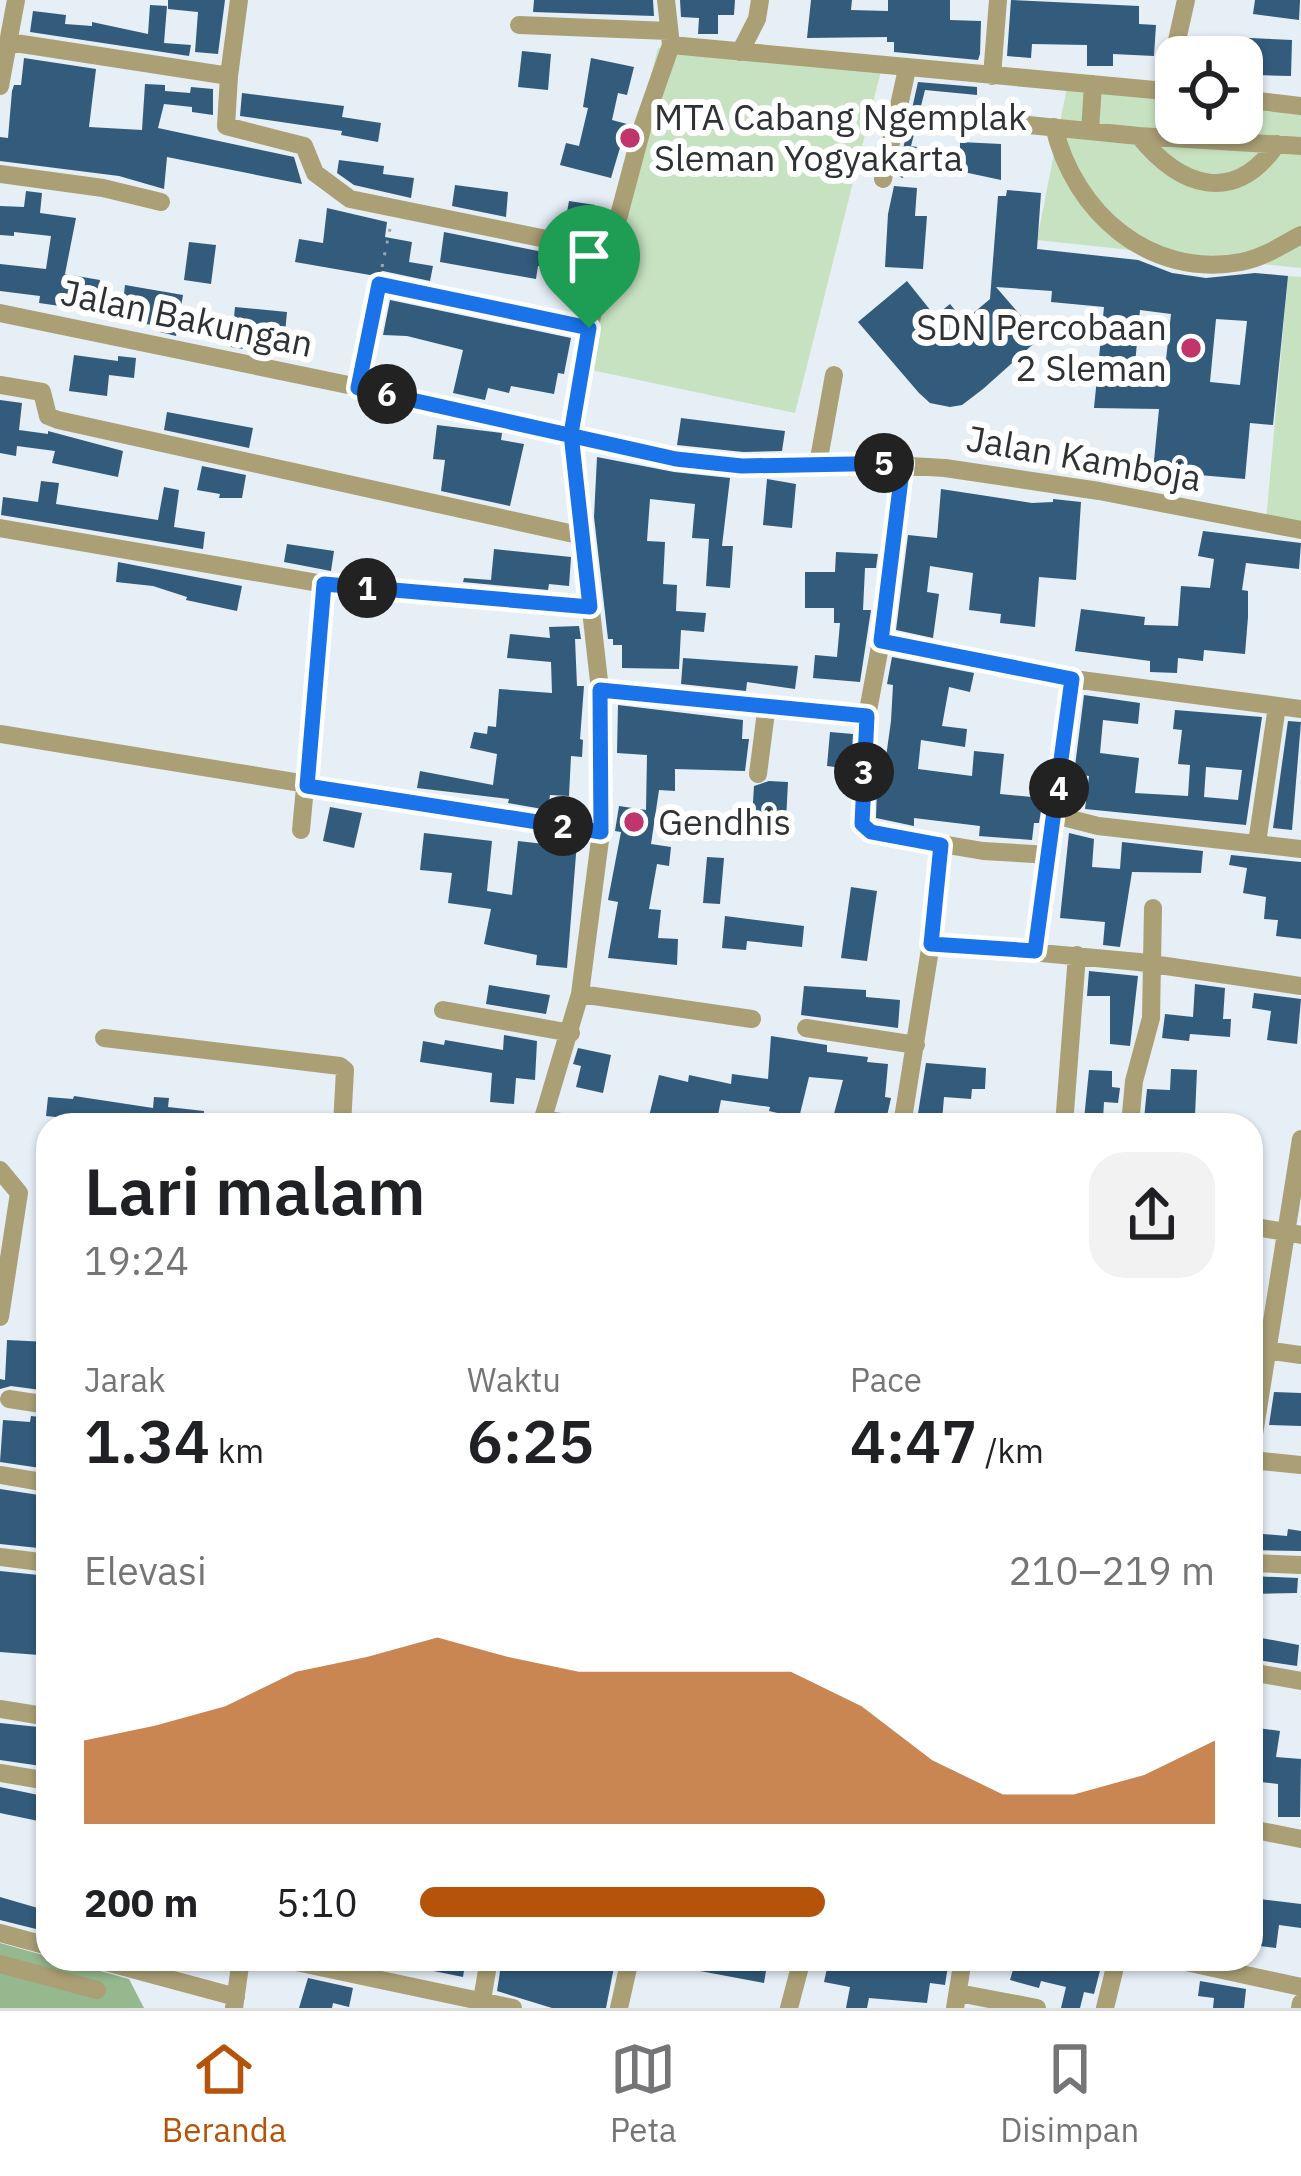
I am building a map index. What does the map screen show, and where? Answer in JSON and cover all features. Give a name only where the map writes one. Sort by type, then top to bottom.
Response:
[{"type":"street","points":[[0,86],[16,0]]},
{"type":"street","points":[[239,0],[224,109],[226,126],[304,146],[315,173],[334,191],[392,210],[610,252]]},
{"type":"street","points":[[545,1113],[580,994],[601,832],[600,690],[571,434],[589,328],[670,38],[666,0]]},
{"type":"street","points":[[740,52],[757,19],[760,0]]},
{"type":"street","points":[[992,76],[998,0]]},
{"type":"street","points":[[1180,36],[1186,0]]},
{"type":"street","points":[[519,25],[670,38],[740,52],[1155,90]]},
{"type":"street","points":[[9,42],[229,76]]},
{"type":"street","points":[[883,179],[907,69]]},
{"type":"street","points":[[1090,131],[1093,85]]},
{"type":"street","points":[[1263,99],[1300,99]]},
{"type":"street","points":[[950,117],[1301,146]]},
{"type":"street","points":[[1054,127],[1078,190],[1115,230],[1156,254],[1187,263],[1238,262],[1301,235]]},
{"type":"street","points":[[1139,136],[1165,166],[1185,177],[1210,182],[1253,170],[1276,144]]},
{"type":"street","points":[[0,175],[103,188],[161,202]]},
{"type":"street","points":[[358,388],[379,284],[589,328]]},
{"type":"street","name":"Jalan Bakungan","points":[[0,313],[571,434]]},
{"type":"street","points":[[818,464],[834,375]]},
{"type":"street","points":[[0,385],[42,392],[50,418],[583,536]]},
{"type":"street","name":"Jalan Kamboja","points":[[571,434],[691,461],[742,466],[903,463],[1099,491],[1301,530]]},
{"type":"street","points":[[903,463],[867,716],[862,824],[871,832],[941,845],[1050,855]]},
{"type":"street","points":[[0,528],[324,584],[590,607]]},
{"type":"street","points":[[301,830],[324,584]]},
{"type":"street","points":[[881,641],[1072,679],[1301,709]]},
{"type":"street","points":[[1035,951],[1072,679]]},
{"type":"street","points":[[600,690],[867,716]]},
{"type":"street","points":[[758,774],[767,704]]},
{"type":"street","points":[[1257,843],[1277,706]]},
{"type":"street","points":[[0,734],[601,832]]},
{"type":"street","points":[[1055,815],[1113,828],[1301,849]]},
{"type":"street","points":[[904,1113],[941,845]]},
{"type":"street","points":[[1131,1113],[1150,1018],[1153,908]]},
{"type":"street","points":[[931,944],[1150,963],[1301,986]]},
{"type":"street","points":[[1065,1113],[1076,955]]},
{"type":"street","points":[[580,994],[752,1019]]},
{"type":"street","points":[[443,1010],[571,1033]]},
{"type":"street","points":[[806,1028],[916,1045]]},
{"type":"street","points":[[104,1038],[340,1066],[345,1070],[343,1113]]},
{"type":"street","points":[[1263,1339],[1293,1234],[1301,1139]]},
{"type":"street","points":[[0,1170],[12,1203],[0,1316]]},
{"type":"street","points":[[1263,1228],[1293,1234]]},
{"type":"street","points":[[1263,1349],[1301,1355]]},
{"type":"street","points":[[9,1399],[36,1403]]},
{"type":"street","points":[[1263,1458],[1301,1465]]},
{"type":"street","points":[[0,1475],[36,1481]]},
{"type":"street","points":[[0,1557],[36,1562]]},
{"type":"street","points":[[1263,1563],[1301,1565]]},
{"type":"street","points":[[1263,1674],[1301,1681]]},
{"type":"street","points":[[0,1709],[36,1715]]},
{"type":"street","points":[[0,1773],[36,1779]]},
{"type":"street","points":[[1263,1831],[1301,1839]]},
{"type":"street","points":[[0,1933],[36,1943]]},
{"type":"street","points":[[0,1964],[97,1990]]},
{"type":"street","points":[[134,1971],[234,2002],[239,1971]]},
{"type":"street","points":[[342,1971],[512,2008]]},
{"type":"street","points":[[482,2000],[487,1971]]},
{"type":"street","points":[[620,2008],[628,1971]]},
{"type":"street","points":[[789,2008],[799,1971]]},
{"type":"street","points":[[961,1971],[957,2001],[1037,2008]]},
{"type":"street","points":[[1105,2008],[1115,1971]]},
{"type":"street","points":[[1227,1971],[1301,1987]]},
{"type":"street","points":[[418,2008],[421,1987]]},
{"type":"path","points":[[380,280],[392,210]]},
{"type":"green space","points":[[658,48],[881,71],[795,413],[577,367]]},
{"type":"green space","points":[[1067,87],[1155,95],[1155,144],[1263,144],[1263,105],[1301,108],[1301,268],[1037,240]]},
{"type":"green space","points":[[1288,276],[1301,277],[1301,528],[1266,521]]},
{"type":"green space","points":[[0,1943],[36,1953],[36,1971],[100,1971],[129,1979],[144,2008],[0,2008]]},
{"type":"building","points":[[168,0],[225,0],[218,54],[195,52],[198,12],[168,9]]},
{"type":"building","points":[[534,0],[653,0],[654,16],[533,12]]},
{"type":"building","points":[[680,0],[735,0],[734,15],[718,15],[718,34],[698,34],[699,18],[681,17]]},
{"type":"building","points":[[811,0],[852,0],[851,10],[888,11],[888,0],[950,0],[950,20],[981,21],[978,60],[894,52],[894,42],[887,42],[887,37],[807,38]]},
{"type":"building","points":[[1011,0],[1139,6],[1139,24],[1156,25],[1154,56],[1113,54],[1113,66],[1087,66],[1087,45],[1032,44],[1031,58],[1007,56]]},
{"type":"building","points":[[1255,0],[1300,0],[1299,20],[1253,14]]},
{"type":"building","points":[[150,5],[167,6],[164,43],[191,45],[189,56],[30,32],[33,11],[66,15],[65,24],[92,26],[92,22],[148,34]]},
{"type":"building","points":[[1263,39],[1292,40],[1291,76],[1263,75]]},
{"type":"building","points":[[522,51],[551,54],[548,90],[518,87]]},
{"type":"building","points":[[24,58],[96,69],[89,127],[142,130],[145,84],[190,93],[191,87],[213,89],[213,115],[164,104],[158,128],[294,157],[302,184],[167,157],[164,189],[119,176],[0,161],[0,137],[8,138],[12,91],[14,85],[21,85]]},
{"type":"building","points":[[591,58],[634,67],[627,95],[618,93],[612,120],[627,124],[611,178],[560,165],[566,143],[579,146],[588,108],[583,107]]},
{"type":"building","points":[[918,82],[977,87],[977,95],[925,90],[911,146],[940,151],[960,150],[960,142],[1001,144],[1001,180],[908,160],[903,178],[897,176]]},
{"type":"building","points":[[242,93],[344,106],[342,117],[381,123],[378,142],[341,135],[342,131],[240,116]]},
{"type":"building","points":[[339,160],[384,166],[383,174],[414,178],[411,198],[354,185],[337,173]]},
{"type":"building","points":[[455,185],[508,192],[506,217],[452,206]]},
{"type":"building","name":"SDN Percobaan 2 Sleman","points":[[894,186],[917,188],[915,216],[927,216],[923,269],[885,267]]},
{"type":"building","points":[[1007,190],[1041,193],[1037,249],[1138,260],[1172,273],[1206,278],[1255,273],[1288,276],[1273,425],[1250,423],[1245,479],[1153,471],[1159,409],[1094,408],[1104,307],[1051,302],[1052,291],[996,287],[1040,338],[983,389],[962,405],[950,407],[930,403],[919,393],[858,322],[907,281],[935,316],[950,304],[964,321],[990,299],[998,196],[1006,196]],"holes":[[[1140,310],[1171,314],[1164,378],[1134,375]],[[1216,319],[1247,321],[1240,385],[1210,382]]]},
{"type":"building","points":[[26,191],[42,193],[40,213],[76,218],[65,274],[100,280],[95,311],[39,303],[40,296],[0,291],[0,264],[46,269],[51,236],[0,235],[0,206],[24,207]]},
{"type":"building","points":[[569,201],[595,205],[590,234],[564,229]]},
{"type":"building","points":[[327,208],[387,222],[385,237],[412,242],[409,262],[433,266],[430,281],[295,262],[299,239],[323,243]]},
{"type":"building","points":[[444,232],[593,262],[585,290],[568,286],[571,271],[538,266],[536,279],[440,262]]},
{"type":"building","points":[[189,242],[216,245],[211,284],[184,280]]},
{"type":"building","points":[[125,285],[183,295],[176,336],[160,332],[161,326],[121,321]]},
{"type":"building","points":[[390,300],[571,338],[564,374],[558,373],[554,394],[511,386],[509,393],[488,388],[485,400],[453,393],[463,350],[383,335]]},
{"type":"building","points":[[235,307],[287,312],[283,355],[231,347]]},
{"type":"building","points":[[74,355],[118,361],[118,356],[136,358],[134,378],[109,375],[107,396],[69,391]]},
{"type":"building","points":[[0,400],[22,403],[19,430],[48,431],[123,451],[118,477],[52,463],[55,451],[17,446],[16,456],[0,453]]},
{"type":"building","points":[[167,412],[253,428],[249,448],[164,430]]},
{"type":"building","points":[[681,418],[785,431],[782,451],[677,445]]},
{"type":"building","points":[[437,425],[502,433],[501,440],[524,444],[510,506],[441,491],[445,460],[433,459]]},
{"type":"building","points":[[597,457],[730,478],[722,546],[733,546],[730,588],[706,586],[709,539],[692,538],[695,504],[650,499],[647,541],[665,542],[663,584],[677,585],[676,611],[706,613],[704,632],[681,630],[679,669],[622,668],[622,645],[608,639],[594,517]]},
{"type":"building","points":[[202,466],[246,475],[242,498],[219,498],[220,494],[197,490]]},
{"type":"building","points":[[767,479],[796,484],[792,528],[763,525]]},
{"type":"building","points":[[41,481],[59,483],[56,504],[158,520],[164,487],[179,490],[174,527],[205,532],[203,549],[1,515],[3,497],[38,502]]},
{"type":"building","points":[[941,489],[1032,503],[1081,502],[1076,580],[1039,577],[1035,627],[1000,623],[1001,614],[969,610],[973,573],[930,566],[927,592],[939,594],[933,638],[896,630],[908,535],[937,538]]},
{"type":"building","points":[[1203,531],[1301,543],[1299,569],[1246,563],[1242,590],[1248,591],[1245,654],[1204,650],[1203,661],[1178,658],[1177,673],[1150,672],[1150,661],[1075,651],[1081,609],[1145,617],[1144,625],[1178,626],[1181,586],[1210,588],[1214,559],[1198,556]]},
{"type":"building","points":[[287,544],[334,551],[331,571],[284,562]]},
{"type":"building","points":[[494,549],[571,557],[569,586],[549,584],[548,590],[463,582],[464,578],[491,580]]},
{"type":"building","points":[[836,552],[878,554],[876,568],[865,568],[863,610],[871,610],[860,682],[813,678],[815,655],[837,657],[840,623],[834,623],[834,608],[805,608],[805,572],[835,572]]},
{"type":"building","points":[[118,562],[242,586],[237,611],[186,600],[153,586],[116,582]]},
{"type":"building","points":[[579,626],[581,639],[575,639],[577,686],[584,686],[582,757],[571,756],[569,796],[550,795],[548,810],[508,803],[509,799],[417,788],[420,771],[493,785],[497,754],[470,748],[474,732],[487,734],[488,726],[496,727],[499,689],[552,693],[551,662],[507,658],[510,634],[550,638],[549,627]]},
{"type":"building","points":[[892,657],[974,673],[970,692],[949,687],[942,726],[967,729],[965,747],[921,740],[918,769],[972,776],[974,751],[1004,754],[1000,794],[1043,798],[1032,840],[979,836],[980,826],[914,818],[914,826],[876,818],[877,785],[882,786],[891,721],[893,685],[887,684]]},
{"type":"building","points":[[683,658],[798,666],[795,689],[747,682],[746,691],[681,684]]},
{"type":"building","points":[[1084,695],[1140,703],[1138,724],[1103,720],[1100,753],[1139,758],[1135,793],[1188,796],[1190,765],[1178,764],[1182,730],[1173,729],[1175,710],[1262,717],[1246,825],[1085,809],[1089,776],[1074,774]],"holes":[[[1206,767],[1242,770],[1238,800],[1204,797]]]},
{"type":"building","points":[[618,705],[743,720],[742,739],[749,739],[745,771],[675,769],[675,791],[659,790],[651,844],[671,847],[669,866],[657,864],[649,909],[661,910],[658,938],[678,939],[677,965],[608,958],[618,902],[608,900],[621,832],[615,831],[619,806],[646,810],[647,755],[617,753]]},
{"type":"building","points":[[1288,721],[1301,722],[1292,830],[1273,828]]},
{"type":"building","points":[[830,732],[853,734],[851,769],[827,766]]},
{"type":"building","points":[[788,782],[786,821],[752,819],[754,786]]},
{"type":"building","points":[[330,807],[362,813],[354,848],[323,841]]},
{"type":"building","points":[[424,833],[492,841],[487,891],[512,895],[518,841],[553,845],[554,838],[577,842],[567,968],[536,965],[537,955],[484,944],[491,909],[448,903],[452,873],[420,870]]},
{"type":"building","points":[[1069,833],[1094,839],[1092,867],[1120,869],[1122,842],[1203,851],[1201,873],[1132,872],[1120,947],[1103,945],[1105,922],[1060,918]]},
{"type":"building","points":[[1231,855],[1301,862],[1301,939],[1276,936],[1278,920],[1264,919],[1266,897],[1243,893],[1247,868],[1229,865]]},
{"type":"building","points":[[707,857],[724,858],[720,904],[703,903]]},
{"type":"building","points":[[851,887],[877,891],[867,961],[841,958]]},
{"type":"building","points":[[725,916],[804,926],[802,947],[747,941],[746,950],[722,948]]},
{"type":"building","points":[[1089,971],[1138,976],[1130,1046],[1110,1044],[1110,996],[1087,996]]},
{"type":"building","points":[[1195,984],[1225,988],[1223,1019],[1231,1019],[1230,1037],[1162,1038],[1165,1014],[1193,1017]]},
{"type":"building","points":[[489,985],[550,995],[546,1014],[486,1004]]},
{"type":"building","points":[[804,986],[866,990],[866,997],[900,1000],[898,1028],[801,1015]]},
{"type":"building","points":[[1254,993],[1301,999],[1297,1044],[1267,1040],[1271,1011],[1252,1008]]},
{"type":"building","points":[[504,1035],[537,1041],[535,1080],[516,1078],[514,1104],[490,1102],[492,1073],[420,1062],[423,1041],[503,1050]]},
{"type":"building","points":[[771,1036],[827,1045],[827,1052],[888,1064],[885,1097],[891,1098],[888,1113],[834,1113],[843,1080],[809,1077],[800,1113],[778,1113],[769,1111],[770,1107],[721,1100],[718,1113],[650,1113],[659,1075],[688,1082],[689,1075],[731,1084],[732,1074],[768,1079]]},
{"type":"building","points":[[578,1048],[611,1055],[603,1093],[576,1087],[581,1066],[573,1064]]},
{"type":"building","points":[[926,1063],[986,1068],[985,1089],[972,1089],[971,1099],[944,1097],[943,1113],[918,1113]]},
{"type":"building","points":[[1171,1069],[1197,1070],[1195,1113],[1145,1113],[1147,1089],[1170,1090]]},
{"type":"building","points":[[1089,1070],[1112,1071],[1112,1087],[1120,1088],[1118,1103],[1104,1102],[1103,1113],[1085,1113]]},
{"type":"building","points":[[48,1097],[153,1108],[154,1097],[169,1098],[168,1107],[204,1113],[46,1113]]},
{"type":"building","points":[[7,1340],[36,1341],[36,1389],[0,1389],[0,1379],[5,1380]]},
{"type":"building","points":[[1274,1392],[1301,1393],[1301,1426],[1269,1425]]},
{"type":"building","points":[[31,1416],[36,1417],[36,1467],[0,1462],[3,1420],[30,1422]]},
{"type":"building","points":[[0,1489],[36,1495],[36,1548],[0,1544]]},
{"type":"building","points":[[1288,1529],[1301,1531],[1301,1551],[1263,1550],[1263,1534],[1287,1536]]},
{"type":"building","points":[[0,1571],[36,1575],[36,1655],[0,1652]]},
{"type":"building","points":[[1263,1577],[1298,1578],[1297,1593],[1263,1594]]},
{"type":"building","points":[[1263,1638],[1299,1645],[1297,1666],[1263,1661]]},
{"type":"building","points":[[0,1723],[36,1727],[36,1765],[0,1760]]},
{"type":"building","points":[[1263,1729],[1280,1731],[1276,1757],[1301,1759],[1300,1817],[1278,1817],[1278,1784],[1263,1782]]},
{"type":"building","points":[[0,1787],[36,1794],[36,1820],[0,1813]]},
{"type":"building","points":[[0,1897],[36,1908],[36,1929],[0,1920]]},
{"type":"building","points":[[1263,1899],[1301,1904],[1301,1928],[1279,1925],[1276,1948],[1263,1946]]},
{"type":"building","points":[[434,1971],[464,1971],[463,1977]]},
{"type":"building","points":[[500,1971],[613,1971],[606,2008],[552,2008],[497,1991]]},
{"type":"building","points":[[700,1971],[766,1971],[764,1983]]},
{"type":"building","points":[[826,1971],[947,1971],[945,1985],[930,1983],[927,2003],[869,1998],[867,2008],[846,2008],[850,1987],[824,1982]]},
{"type":"building","points":[[1013,1971],[1100,1971],[1094,1994],[1084,1992],[1080,2008],[1061,2008],[1066,1987],[1041,1981],[1039,1988],[1010,1980]]},
{"type":"building","points":[[308,1978],[353,1988],[349,2007],[333,2003],[332,2008],[299,2008]]},
{"type":"building","points":[[1200,1981],[1246,1989],[1244,2008],[1213,2008],[1214,1998],[1198,1996]]},
{"type":"place","name":"MTA Cabang Ngemplak Sleman Yogyakarta","points":[[630,138]]},
{"type":"place","name":"SDN Percobaan 2 Sleman","points":[[1191,348]]},
{"type":"place","name":"Gendhis","points":[[634,822]]},
{"type":"route","points":[[589,328],[379,284],[358,388],[508,419],[571,434],[676,459],[780,467],[903,463],[881,641],[1072,679],[1035,951],[931,944],[941,845],[871,832],[862,824],[867,716],[600,690],[601,832],[307,786],[324,584],[590,607],[571,434],[589,328]]}]
